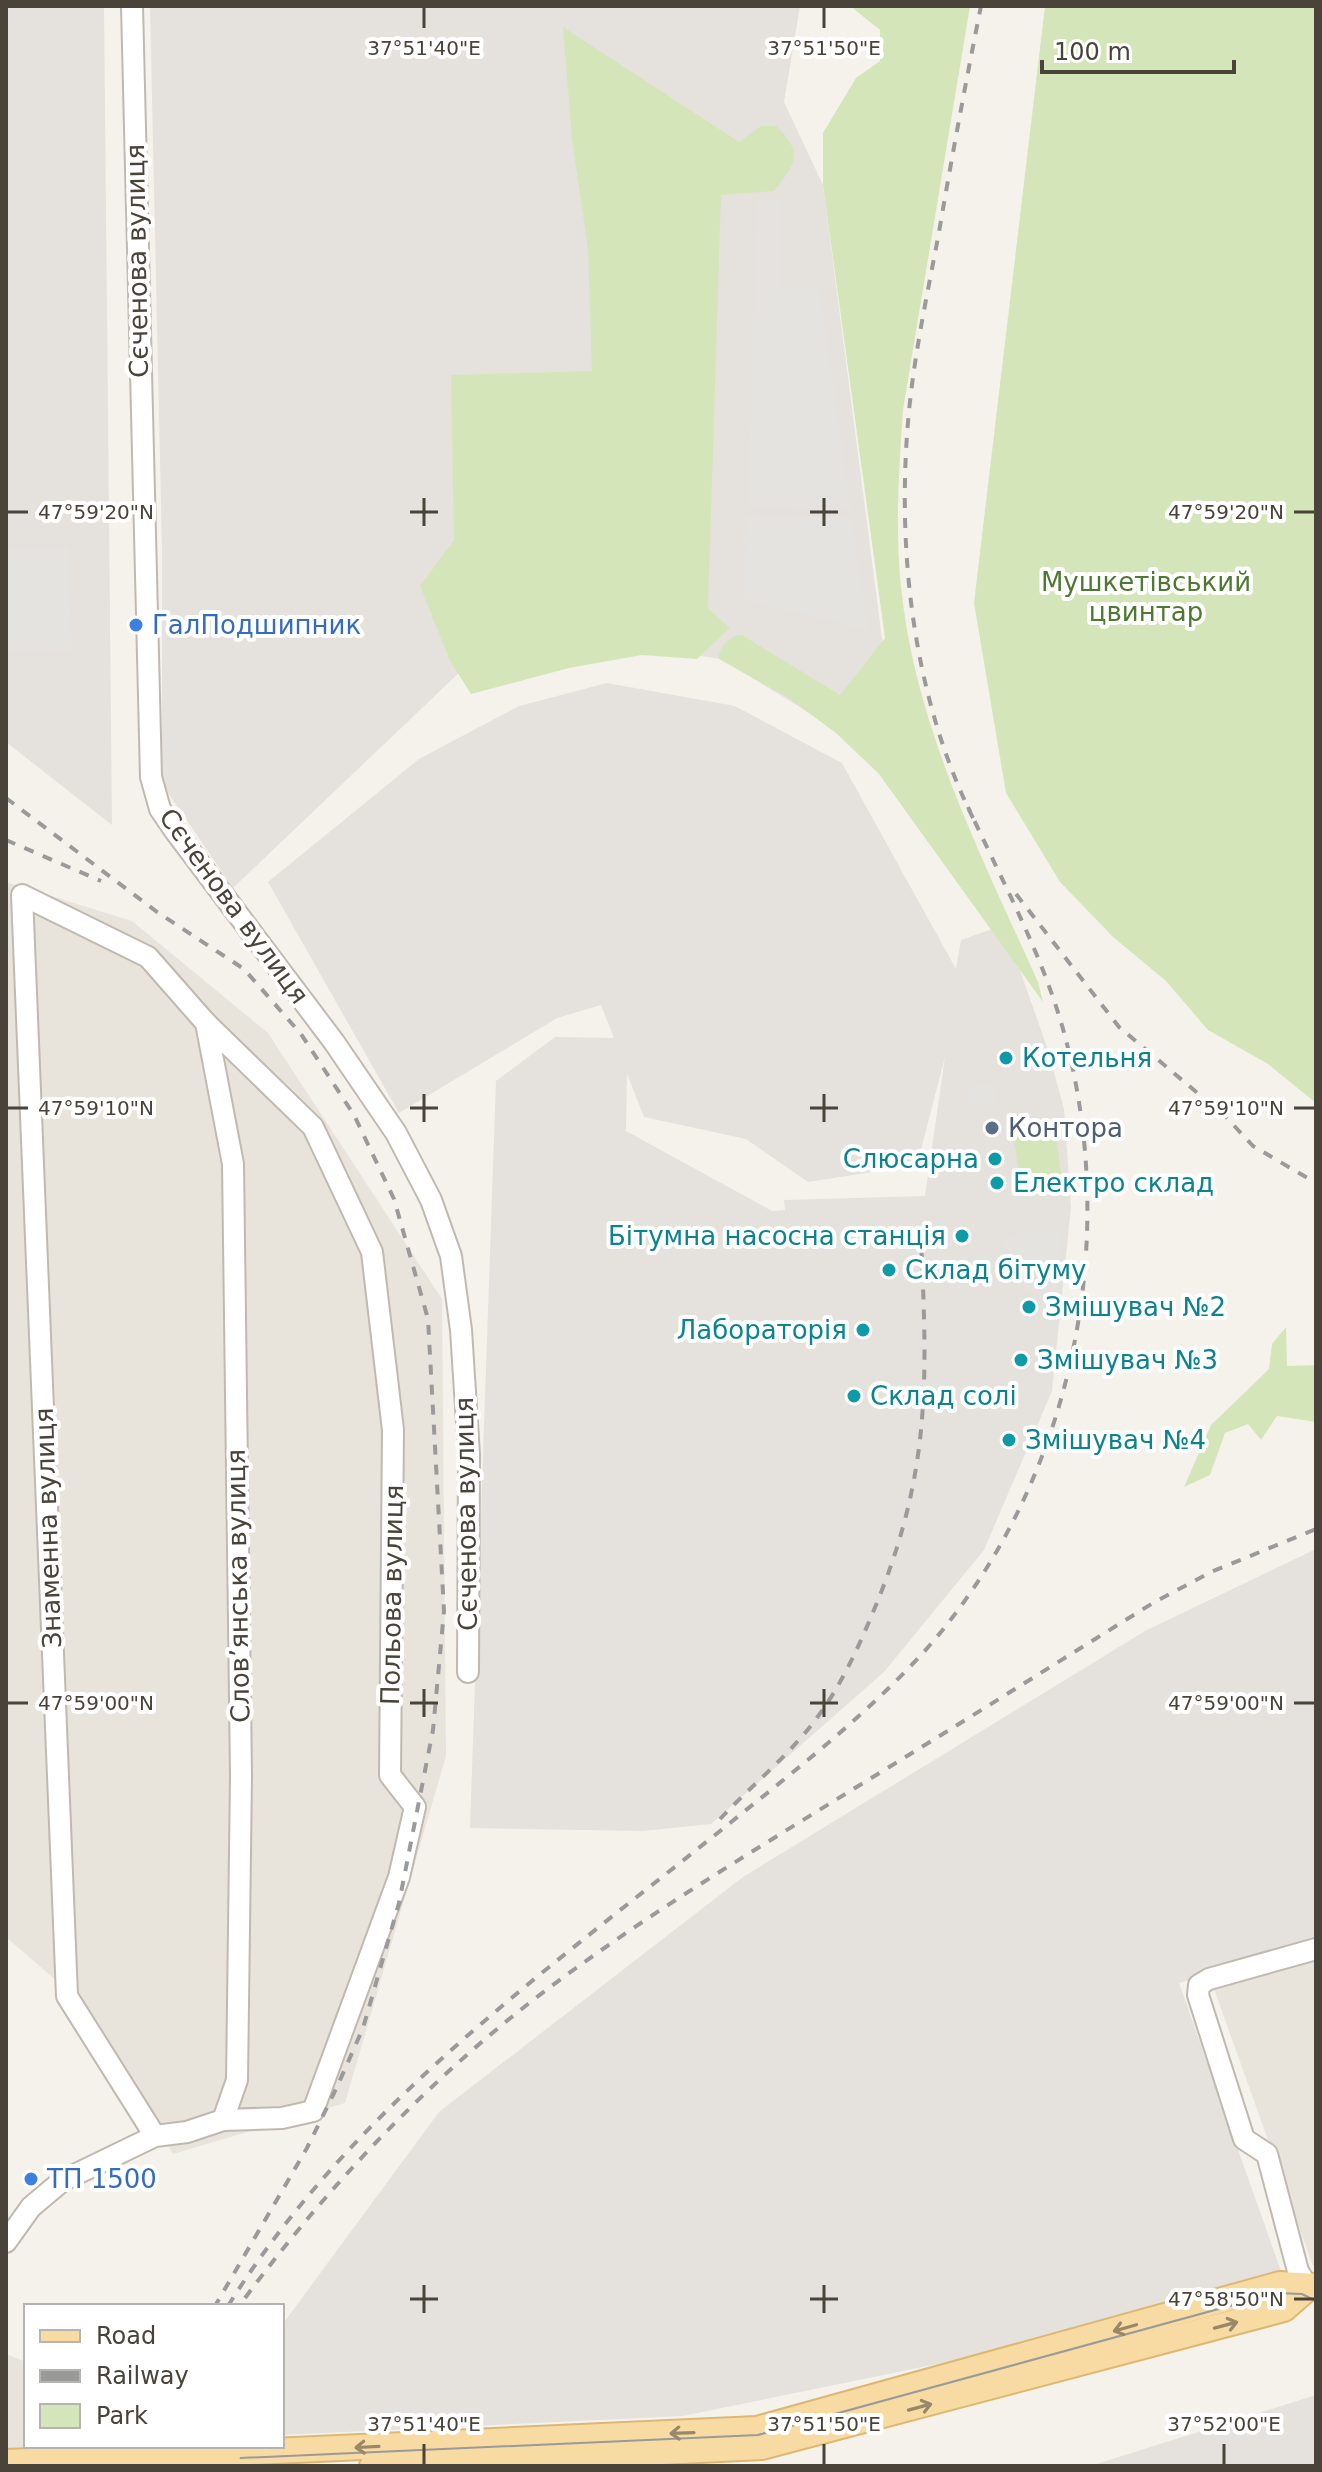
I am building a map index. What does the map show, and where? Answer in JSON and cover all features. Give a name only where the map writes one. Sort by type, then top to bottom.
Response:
[{"type":"main road","points":[[372,2466],[721,2450],[757,2429],[1280,2284],[1312,2287]]},
{"type":"main road","points":[[6,2462],[721,2450]]},
{"type":"street","name":"Сєченова вулиця","points":[[132,6],[151,777],[168,820],[343,1055],[396,1133],[431,1200],[451,1256],[461,1330],[469,1454],[468,1672]]},
{"type":"street","name":"Знаменна вулиця","points":[[155,2136],[67,1996],[22,895],[148,957],[206,1023]]},
{"type":"street","name":"Слов’янська вулиця","points":[[206,1023],[233,1164],[241,1775],[237,2080],[223,2120]]},
{"type":"street","name":"Польова вулиця","points":[[206,1023],[313,1127],[372,1252],[393,1430],[390,1775],[415,1807],[399,1877],[313,2111],[282,2118],[223,2120]]},
{"type":"street","points":[[1312,2287],[1298,2271],[1267,2154],[1244,2139],[1198,1995],[1199,1985],[1209,1979],[1316,1949]]},
{"type":"street","points":[[6,2242],[31,2207],[62,2181],[155,2136],[187,2132],[223,2120]]},
{"type":"shaded area","points":[[6,6],[104,6],[112,825],[6,742]]},
{"type":"shaded area","points":[[150,6],[800,6],[784,102],[823,185],[884,654],[834,728],[721,659],[618,644],[462,670],[233,888],[162,784],[162,551]]},
{"type":"shaded area","points":[[782,200],[781,287],[820,288],[851,510],[748,508],[756,201]]},
{"type":"shaded area","points":[[746,515],[852,517],[868,630],[743,600]]},
{"type":"shaded area","points":[[69,547],[71,650],[6,652],[6,549]]},
{"type":"shaded area","points":[[607,683],[735,706],[842,763],[956,969],[961,940],[1004,925],[1047,1047],[1064,1109],[1071,1207],[1052,1391],[984,1550],[884,1672],[711,1824],[643,1831],[470,1828],[496,1081],[555,1037],[614,1038],[601,1005],[557,1018],[399,1113],[268,882],[419,759],[519,706]],"holes":[[[945,1057],[925,1196],[784,1200],[785,1210],[772,1211],[626,1131],[627,1074],[644,1117],[746,1139],[808,1182],[917,1165]]]},
{"type":"shaded area","points":[[6,882],[132,921],[268,1033],[442,1299],[446,1756],[345,2103],[173,2154],[90,2010],[6,1937]]},
{"type":"shaded area","points":[[993,1085],[995,1104],[969,1106],[967,1088]]},
{"type":"shaded area","points":[[1021,1231],[1063,1231],[1056,1293],[1026,1290],[1016,1261],[1002,1246],[1005,1239]]},
{"type":"shaded area","points":[[1316,1549],[1316,1941],[1179,1983],[1281,2271],[1089,2333],[683,2416],[284,2435],[284,2322],[439,2112],[743,1877],[1145,1631]]},
{"type":"shaded area","points":[[1316,1959],[1316,2266],[1313,2266],[1214,1989]]},
{"type":"shaded area","points":[[6,2354],[24,2361],[24,2448],[55,2448],[6,2453]]},
{"type":"shaded area","points":[[1316,2395],[1316,2466],[1090,2466]]},
{"type":"green space","points":[[850,6],[970,6],[903,410],[898,498],[899,564],[909,638],[935,740],[973,838],[1038,982],[1043,1002],[879,774],[836,733],[787,697],[719,659],[726,642],[742,635],[840,695],[885,638],[823,185],[823,133],[856,78],[880,61],[880,30]]},
{"type":"green space","name":"Мушкетівський цвинтар","points":[[1045,6],[1316,6],[1316,1103],[1268,1064],[1208,1030],[1166,981],[1113,937],[1060,882],[1006,793],[974,603]]},
{"type":"green space","points":[[563,27],[739,142],[761,126],[776,126],[794,151],[792,166],[774,191],[721,195],[708,608],[730,628],[697,659],[642,655],[569,668],[471,694],[450,661],[420,586],[454,540],[451,375],[592,371],[588,249],[572,139]]},
{"type":"green space","points":[[1055,1126],[1062,1182],[1020,1184],[1013,1130]]},
{"type":"green space","points":[[1286,1327],[1287,1366],[1316,1365],[1316,1422],[1277,1416],[1261,1440],[1248,1424],[1225,1433],[1210,1475],[1184,1487],[1211,1425],[1269,1369],[1272,1344]]},
{"type":"tram line","points":[[62,2466],[758,2435],[1277,2293],[1302,2294],[1316,2301]]},
{"type":"railway","points":[[973,818],[935,722],[923,671],[907,567],[905,514],[909,411],[915,366],[981,6]]},
{"type":"railway","points":[[6,798],[157,912],[244,969],[301,1034],[354,1115],[394,1199],[428,1319],[444,1611],[433,1730],[399,1903],[363,2028],[337,2087],[307,2148],[216,2304]]},
{"type":"railway","points":[[229,2304],[277,2234],[332,2168],[392,2105],[522,1990],[801,1765],[899,1678],[973,1589],[1014,1519],[1047,1444],[1070,1365],[1083,1284],[1087,1202],[1082,1120],[1066,1040],[1047,980],[968,807]]},
{"type":"railway","points":[[6,840],[101,881]]},
{"type":"railway","points":[[1016,894],[1119,1027],[1226,1117],[1253,1146],[1316,1183]]},
{"type":"railway","points":[[720,1819],[791,1748],[822,1711],[853,1658],[890,1567],[905,1521],[921,1432],[924,1388],[921,1241]]},
{"type":"railway","points":[[245,2298],[308,2218],[376,2142],[488,2036],[567,1975],[730,1865],[1153,1603],[1211,1572],[1316,1529]]},
{"type":"railway","points":[[131,2466],[139,2448]]},
{"type":"railway","points":[[148,2466],[156,2448]]},
{"type":"place","name":"ГалПодшипник","points":[[136,625]]},
{"type":"place","name":"Котельня","points":[[1006,1058]]},
{"type":"place","name":"Контора","points":[[992,1128]]},
{"type":"place","name":"Слюсарна","points":[[995,1159]]},
{"type":"place","name":"Електро склад","points":[[997,1183]]},
{"type":"place","name":"Бітумна насосна станція","points":[[962,1236]]},
{"type":"place","name":"Склад бітуму","points":[[889,1270]]},
{"type":"place","name":"Змішувач №2","points":[[1029,1307]]},
{"type":"place","name":"Лабораторія","points":[[863,1330]]},
{"type":"place","name":"Змішувач №3","points":[[1021,1360]]},
{"type":"place","name":"Склад солі","points":[[854,1396]]},
{"type":"place","name":"Змішувач №4","points":[[1009,1440]]},
{"type":"place","name":"ТП 1500","points":[[31,2179]]}]
